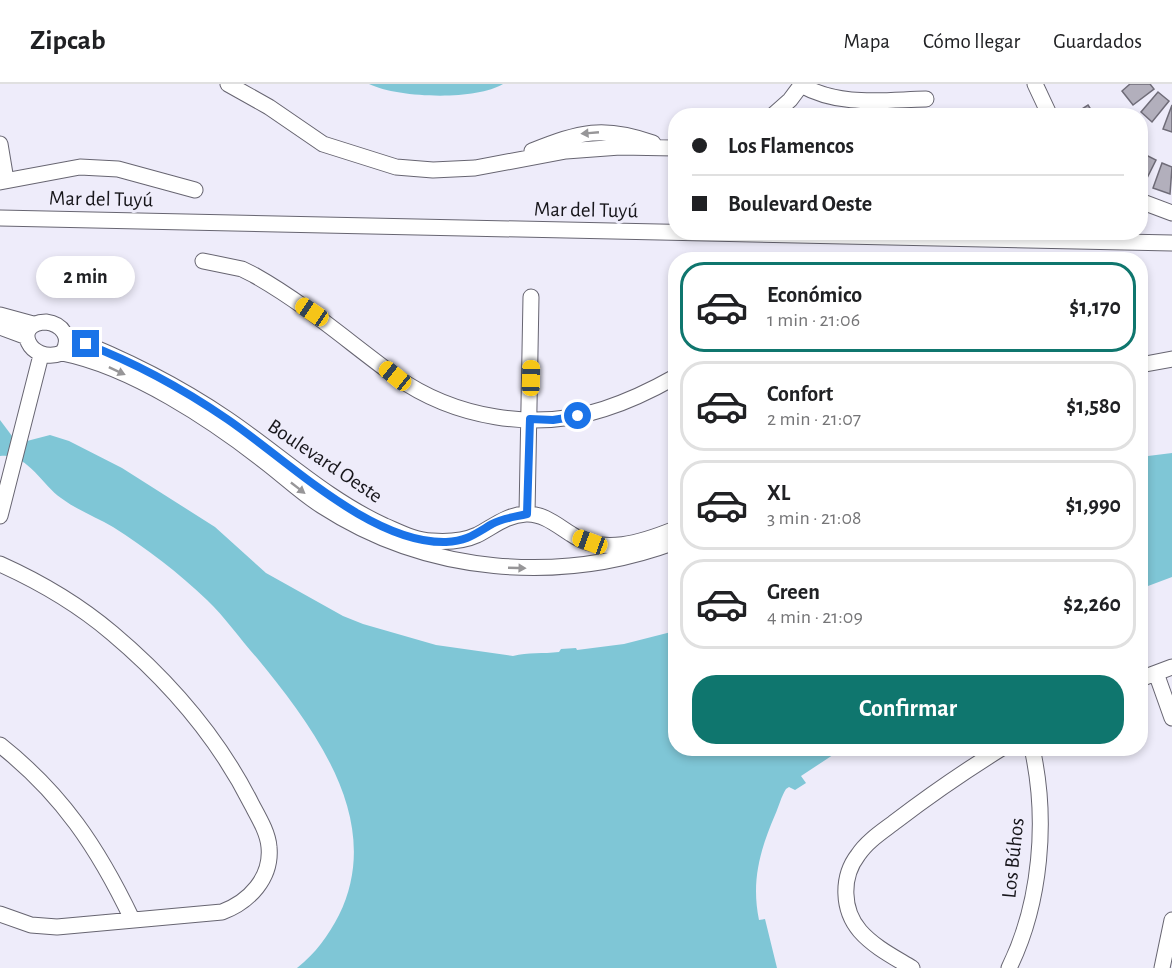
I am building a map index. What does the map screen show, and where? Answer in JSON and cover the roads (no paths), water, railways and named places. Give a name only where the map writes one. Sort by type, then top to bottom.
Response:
[{"type":"street","points":[[228,84],[269,106],[323,144],[396,167],[433,170],[475,168],[564,145],[598,132],[620,140],[668,148]]},
{"type":"street","points":[[249,84],[269,106]]},
{"type":"street","points":[[781,108],[801,84],[819,95],[840,100],[926,99]]},
{"type":"street","points":[[1035,84],[1046,108]]},
{"type":"street","points":[[0,144],[3,181],[80,167],[118,169],[195,190]]},
{"type":"street","points":[[1148,204],[1172,213]]},
{"type":"street","name":"Mar del Tuyú","points":[[0,218],[668,232]]},
{"type":"street","name":"Mar del Tuyú","points":[[1031,240],[1172,243]]},
{"type":"street","points":[[202,261],[242,269],[278,289],[330,324],[395,376],[434,398],[480,414],[553,420],[604,410],[668,381]]},
{"type":"street","points":[[531,297],[527,514],[552,522],[572,535],[606,545],[629,544],[668,531]]},
{"type":"street","points":[[0,315],[30,330]]},
{"type":"street","points":[[0,327],[30,330],[54,323],[66,336],[67,342],[62,352],[48,356],[41,355],[29,344],[30,330]]},
{"type":"street","name":"Boulevard Oeste","points":[[66,336],[141,368],[223,424],[323,506],[365,523],[429,555],[500,567],[555,568],[614,561],[668,544]]},
{"type":"street","name":"Boulevard Oeste","points":[[62,352],[82,357],[132,378],[223,424]]},
{"type":"street","points":[[0,516],[41,355]]},
{"type":"street","points":[[1148,364],[1172,359]]},
{"type":"street","points":[[1148,374],[1172,370]]},
{"type":"street","name":"Boulevard Oeste","points":[[365,523],[429,541],[449,542],[476,536],[505,519],[527,514]]},
{"type":"street","points":[[572,535],[577,544],[576,557],[572,565]]},
{"type":"street","points":[[476,536],[477,555],[483,563]]},
{"type":"street","points":[[0,564],[33,579],[111,632],[172,690],[222,754],[247,795],[269,846],[269,862],[263,878],[246,900],[222,912],[57,927],[32,925],[0,914]]},
{"type":"street","points":[[1148,676],[1172,667]]},
{"type":"street","points":[[1156,673],[1172,718]]},
{"type":"street","points":[[0,745],[46,785],[82,828],[101,857],[132,919]]},
{"type":"street","points":[[912,968],[868,939],[853,921],[846,898],[848,874],[859,853],[871,841],[921,802],[990,756]]},
{"type":"street","name":"Los Búhos","points":[[1009,968],[1026,924],[1037,866],[1039,799],[1033,756]]},
{"type":"street","points":[[1162,968],[1172,920]]},
{"type":"water","points":[[369,84],[503,84],[474,93],[436,96],[398,92]]},
{"type":"water","points":[[0,420],[12,436],[27,441],[50,435],[69,441],[122,468],[215,527],[266,573],[343,616],[436,645],[513,656],[559,652],[561,649],[576,648],[577,650],[624,644],[668,633],[668,756],[831,756],[801,776],[806,783],[795,790],[789,787],[786,789],[761,853],[756,892],[757,906],[759,920],[765,919],[777,968],[297,968],[316,950],[330,930],[339,915],[351,880],[354,845],[349,811],[337,778],[321,746],[279,686],[220,614],[196,590],[162,561],[125,535],[61,498],[26,464],[10,456],[0,456]]},
{"type":"water","points":[[1172,453],[1172,577],[1148,586],[1148,456]]}]
